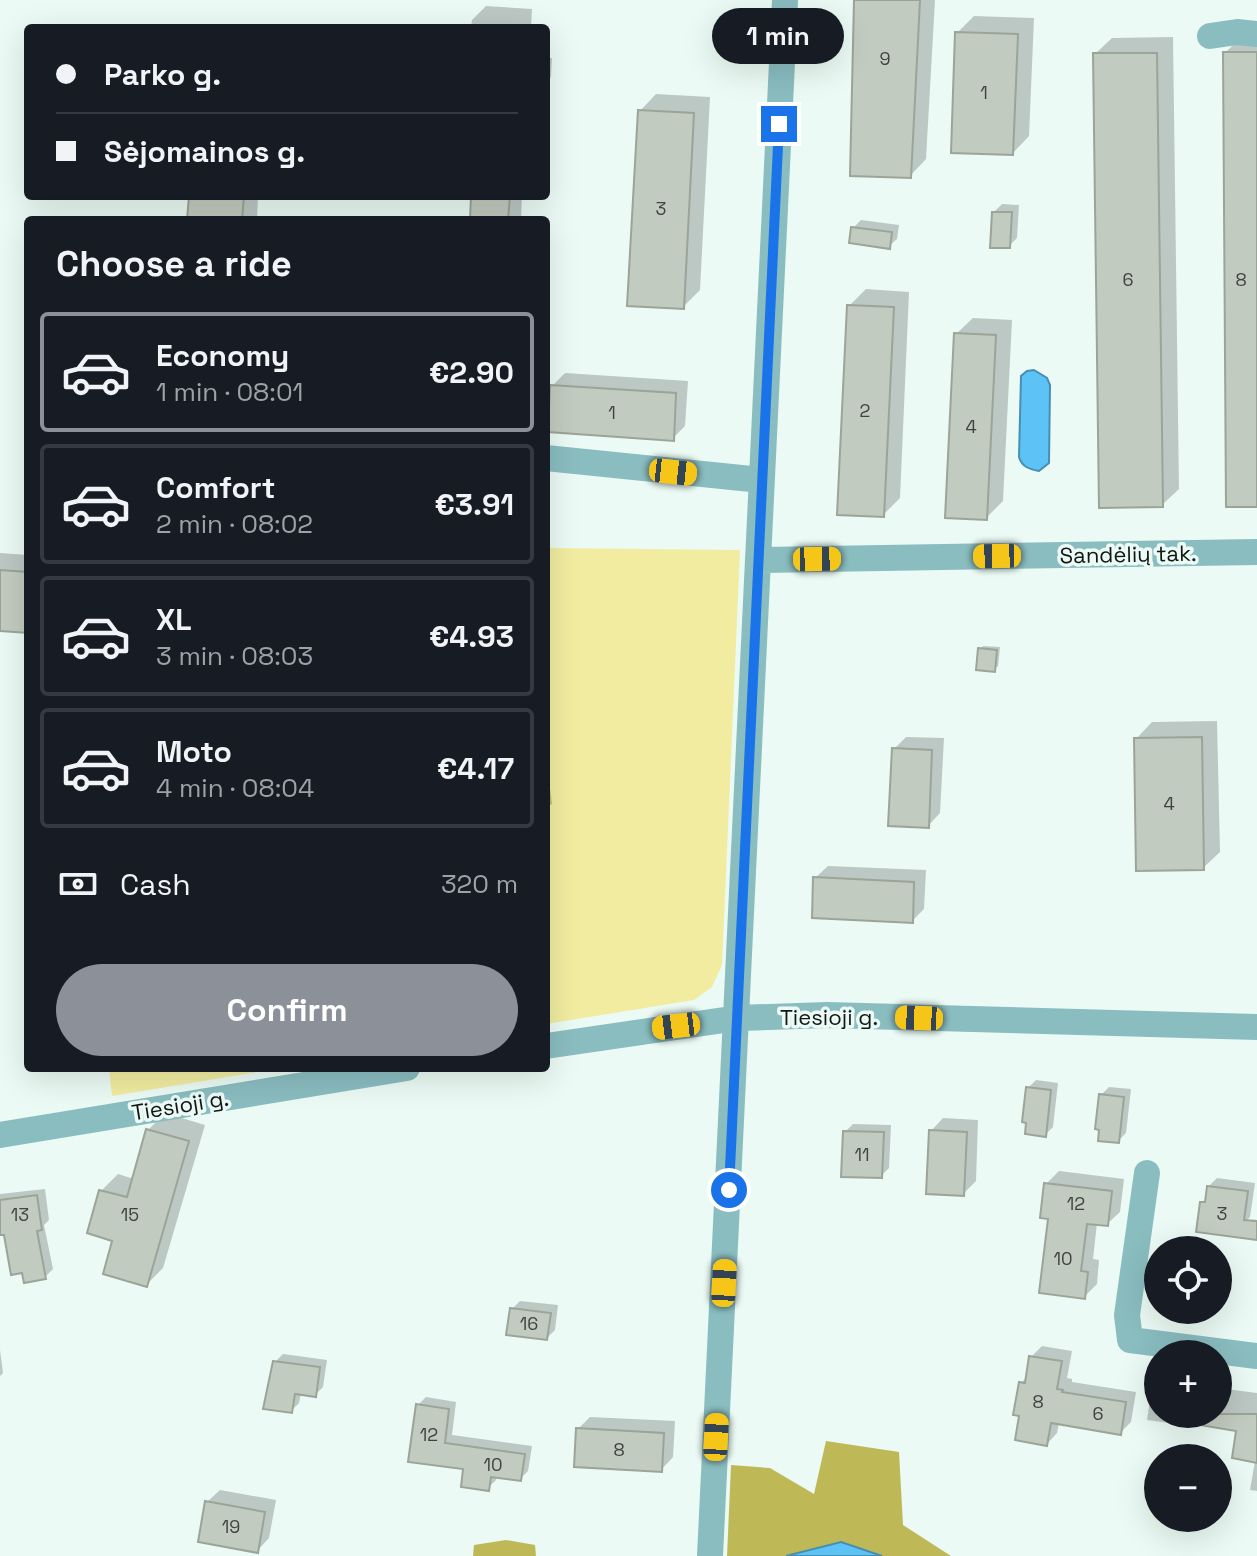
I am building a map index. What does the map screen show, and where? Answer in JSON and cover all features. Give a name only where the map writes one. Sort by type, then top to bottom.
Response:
[{"type":"street","points":[[710,1556],[785,0]]},
{"type":"street","points":[[1210,36],[1237,32],[1257,34]]},
{"type":"street","points":[[550,458],[761,480]]},
{"type":"street","name":"Sandėlių tak.","points":[[759,560],[1257,552]]},
{"type":"street","name":"Tiesioji g.","points":[[550,1045],[738,1018],[827,1015],[1257,1027]]},
{"type":"street","name":"Tiesioji g.","points":[[0,1135],[383,1072]]},
{"type":"street","points":[[1147,1173],[1127,1315],[1130,1340],[1257,1356]]},
{"type":"shaded area","points":[[550,548],[740,550],[722,965],[712,987],[694,1000],[550,1023]]},
{"type":"shaded area","points":[[109,1072],[257,1072],[112,1096]]},
{"type":"shaded area","points":[[826,1441],[899,1452],[903,1525],[951,1556],[882,1556],[841,1542],[786,1556],[727,1556],[731,1465],[770,1468],[814,1494]]},
{"type":"shaded area","points":[[506,1540],[535,1545],[536,1556],[473,1556],[474,1545]]},
{"type":"water","points":[[1034,370],[1047,378],[1050,385],[1049,463],[1039,471],[1026,467],[1019,457],[1021,376]]},
{"type":"water","points":[[841,1542],[882,1556],[786,1556]]},
{"type":"building","points":[[854,0],[920,0],[911,178],[850,176]]},
{"type":"building","points":[[955,32],[1018,34],[1013,155],[951,153]]},
{"type":"building","points":[[1223,52],[1257,52],[1257,507],[1226,507]]},
{"type":"building","points":[[1093,53],[1157,53],[1163,507],[1099,508]]},
{"type":"building","points":[[638,110],[694,113],[684,309],[627,306]]},
{"type":"building","points":[[189,200],[244,200],[242,216],[187,216]]},
{"type":"building","points":[[471,200],[510,200],[508,216],[470,216]]},
{"type":"building","points":[[992,212],[1012,212],[1010,248],[990,248]]},
{"type":"building","points":[[851,227],[892,232],[890,249],[849,243]]},
{"type":"building","points":[[847,305],[894,307],[884,517],[837,515]]},
{"type":"building","points":[[954,333],[996,335],[987,520],[945,518]]},
{"type":"building","points":[[550,385],[676,393],[674,441],[550,432]]},
{"type":"building","points":[[0,570],[24,572],[24,633],[0,631]]},
{"type":"building","points":[[978,648],[997,650],[995,672],[976,670]]},
{"type":"building","points":[[1202,737],[1204,870],[1136,871],[1134,738]]},
{"type":"building","points":[[892,748],[932,750],[929,828],[888,826]]},
{"type":"building","points":[[813,877],[914,882],[913,923],[812,918]]},
{"type":"building","points":[[1026,1087],[1051,1090],[1046,1137],[1025,1134],[1026,1123],[1022,1122]]},
{"type":"building","points":[[1099,1094],[1124,1097],[1119,1143],[1098,1141],[1099,1130],[1095,1129]]},
{"type":"building","points":[[146,1129],[189,1141],[147,1287],[103,1274],[112,1241],[87,1233],[99,1190],[127,1197]]},
{"type":"building","points":[[929,1130],[967,1132],[964,1196],[926,1194]]},
{"type":"building","points":[[843,1131],[884,1132],[882,1178],[841,1177]]},
{"type":"building","points":[[1044,1183],[1112,1191],[1108,1226],[1087,1224],[1081,1271],[1088,1272],[1085,1299],[1039,1293],[1048,1219],[1040,1218]]},
{"type":"building","points":[[1207,1186],[1248,1191],[1244,1220],[1257,1221],[1257,1240],[1196,1232],[1200,1202],[1205,1202]]},
{"type":"building","points":[[37,1195],[42,1230],[37,1231],[46,1279],[24,1283],[22,1273],[11,1275],[4,1235],[0,1235],[0,1200]]},
{"type":"building","points":[[510,1308],[551,1313],[547,1340],[506,1335]]},
{"type":"building","points":[[1029,1356],[1062,1361],[1057,1389],[1062,1392],[1126,1402],[1121,1435],[1051,1423],[1047,1446],[1015,1440],[1019,1416],[1013,1415],[1019,1382],[1025,1383]]},
{"type":"building","points":[[273,1361],[320,1367],[316,1397],[295,1394],[292,1413],[263,1409]]},
{"type":"building","points":[[416,1404],[449,1409],[445,1443],[525,1454],[521,1481],[491,1477],[489,1491],[461,1487],[463,1469],[408,1462]]},
{"type":"building","points":[[1232,1414],[1257,1414],[1257,1463],[1232,1458],[1236,1431],[1218,1428],[1232,1428]]},
{"type":"building","points":[[576,1428],[664,1433],[662,1472],[574,1467]]},
{"type":"building","points":[[205,1501],[265,1512],[258,1553],[198,1542]]},
{"type":"route","points":[[729,1190],[779,124]]}]
